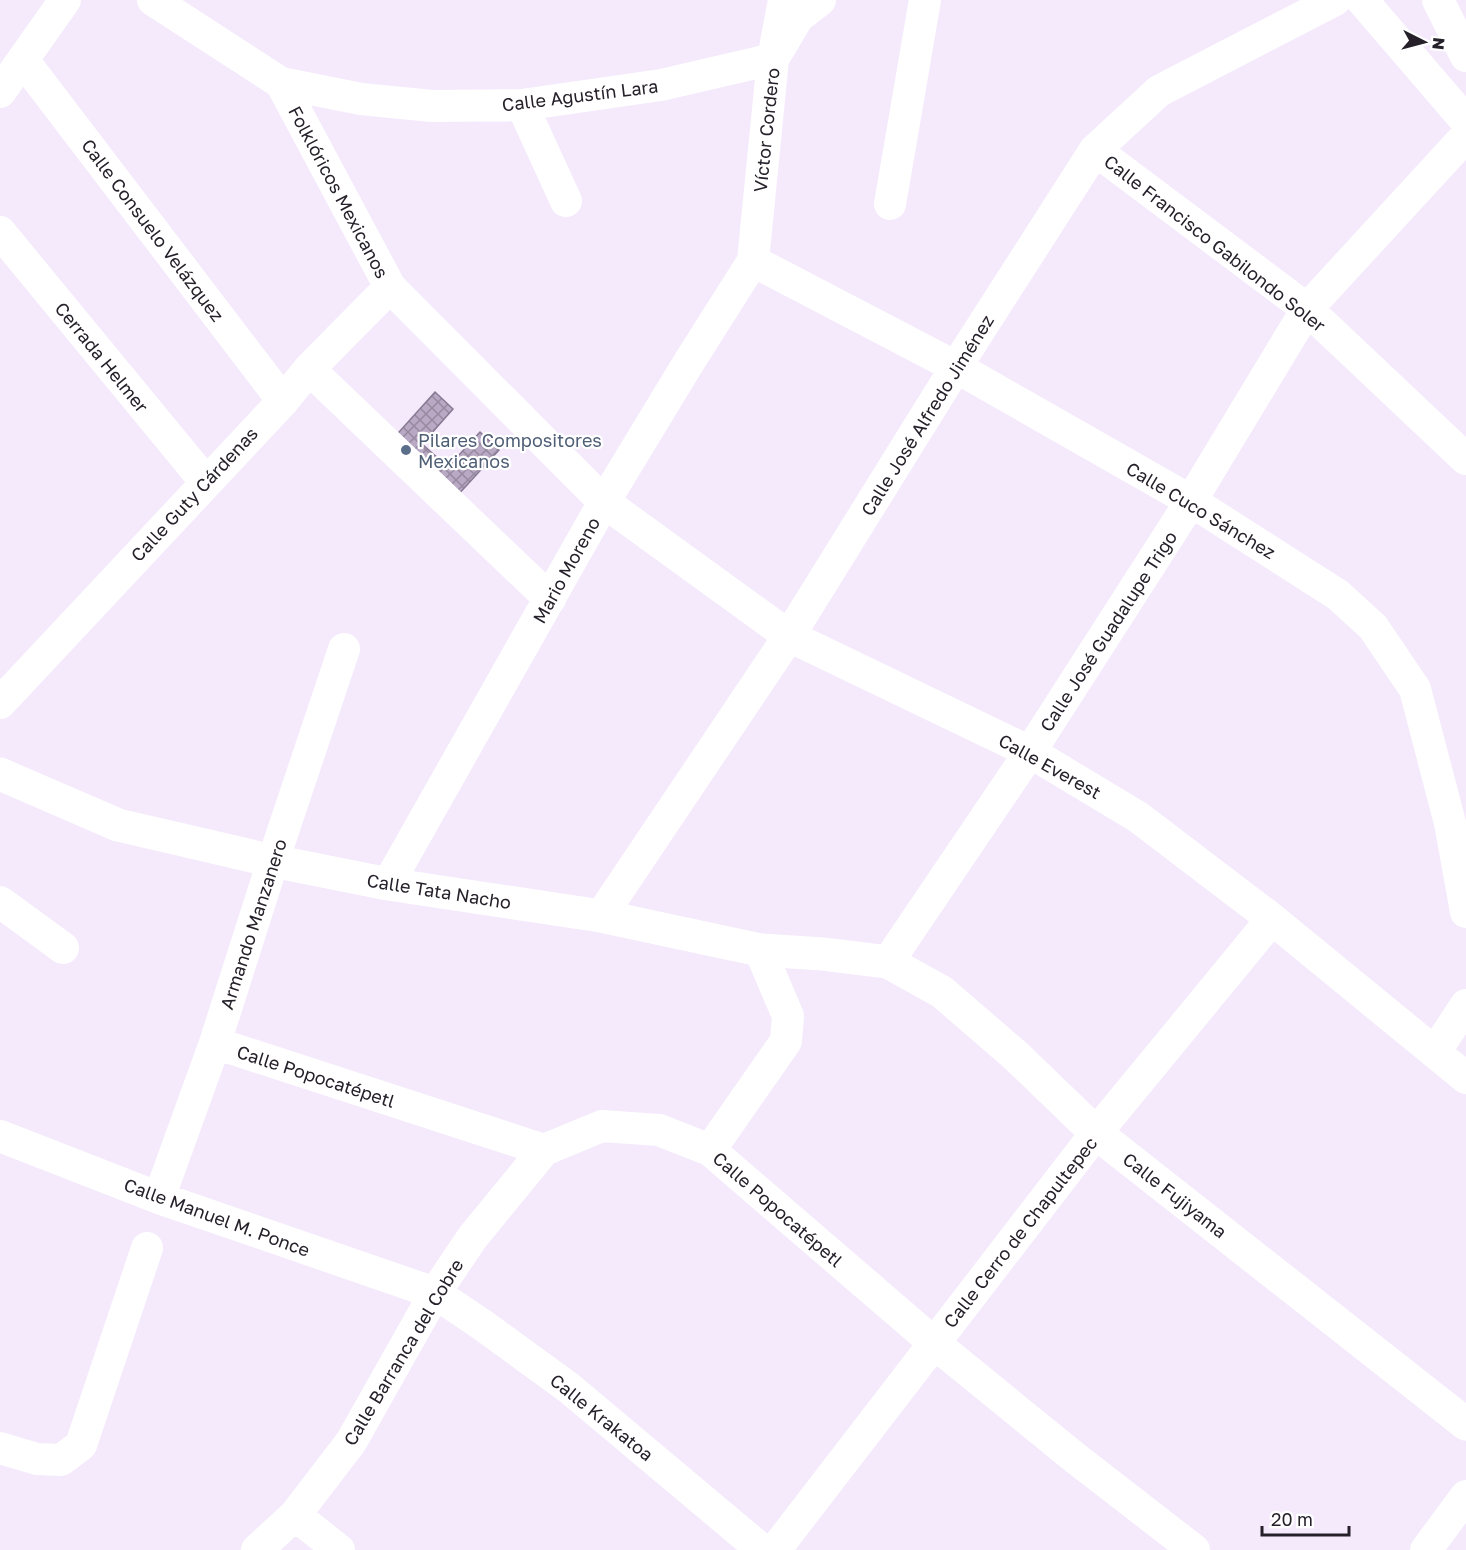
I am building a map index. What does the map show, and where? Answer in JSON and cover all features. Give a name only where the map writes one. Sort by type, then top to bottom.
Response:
[{"type":"street","points":[[0,92],[65,0]]},
{"type":"street","name":"Calle Agustín Lara","points":[[153,0],[281,83],[360,99],[432,106],[522,105],[661,85],[773,59]]},
{"type":"street","name":"Víctor Cordero","points":[[753,261],[773,59],[784,0]]},
{"type":"street","points":[[773,59],[798,17],[820,0]]},
{"type":"street","points":[[890,204],[925,0]]},
{"type":"street","name":"Calle José Alfredo Jiménez","points":[[601,916],[789,636],[956,367],[1095,150],[1159,91],[1335,0]]},
{"type":"street","points":[[1362,0],[1466,121]]},
{"type":"street","points":[[1438,0],[1466,56]]},
{"type":"street","name":"Calle Consuelo Velázquez","points":[[23,60],[283,400]]},
{"type":"street","name":"Folklóricos Mexicanos","points":[[281,83],[390,287],[604,502]]},
{"type":"street","points":[[522,105],[566,201]]},
{"type":"street","name":"Calle José Guadalupe Trigo","points":[[888,962],[1030,752],[1191,501],[1307,309],[1466,136]]},
{"type":"street","name":"Calle Francisco Gabilondo Soler","points":[[1095,150],[1307,309],[1466,459]]},
{"type":"street","name":"Cerrada Helmer","points":[[0,232],[205,482]]},
{"type":"street","name":"Calle Cuco Sánchez","points":[[753,261],[956,367],[1191,501],[1338,595],[1373,627],[1415,689],[1450,823],[1466,912]]},
{"type":"street","name":"Mario Moreno","points":[[388,884],[604,502],[753,261]]},
{"type":"street","name":"Calle Guty Cárdenas","points":[[0,703],[283,400],[309,369],[390,287]]},
{"type":"street","points":[[309,369],[550,600]]},
{"type":"street","name":"Calle Everest","points":[[604,502],[789,636],[1030,752],[1138,817],[1272,919],[1466,1078]]},
{"type":"street","name":"Armando Manzanero","points":[[159,1198],[215,1043],[344,649]]},
{"type":"street","name":"Calle Tata Nacho","points":[[0,774],[118,825],[273,861],[388,884],[601,916],[760,950],[823,954],[888,962]]},
{"type":"street","points":[[0,902],[63,948]]},
{"type":"street","name":"Calle Cerro de Chapultepec","points":[[774,1550],[1096,1133],[1272,919]]},
{"type":"street","points":[[710,1150],[786,1041],[788,1016],[760,950]]},
{"type":"street","name":"Calle Fujiyama","points":[[888,962],[942,992],[1015,1055],[1096,1133],[1466,1424]]},
{"type":"street","points":[[1435,1052],[1466,1005]]},
{"type":"street","name":"Calle Popocatépetl","points":[[215,1043],[544,1150],[602,1126],[659,1130],[710,1150],[934,1343],[1074,1457],[1194,1550]]},
{"type":"street","name":"Calle Manuel M. Ponce","points":[[0,1136],[159,1198],[435,1293]]},
{"type":"street","name":"Calle Barranca del Cobre","points":[[257,1550],[295,1515],[351,1442],[435,1293],[472,1238],[544,1150]]},
{"type":"street","points":[[0,1448],[37,1459],[61,1461],[81,1445],[147,1248]]},
{"type":"street","name":"Calle Krakatoa","points":[[435,1293],[569,1388],[762,1550]]},
{"type":"street","points":[[1426,1550],[1466,1496]]},
{"type":"street","points":[[295,1515],[339,1550]]},
{"type":"building","name":"Pilares Compositores Mexicanos","points":[[435,392],[453,409],[422,444],[448,467],[480,432],[499,450],[445,509],[382,451]]},
{"type":"place","name":"Pilares Compositores Mexicanos","points":[[406,450]]}]
